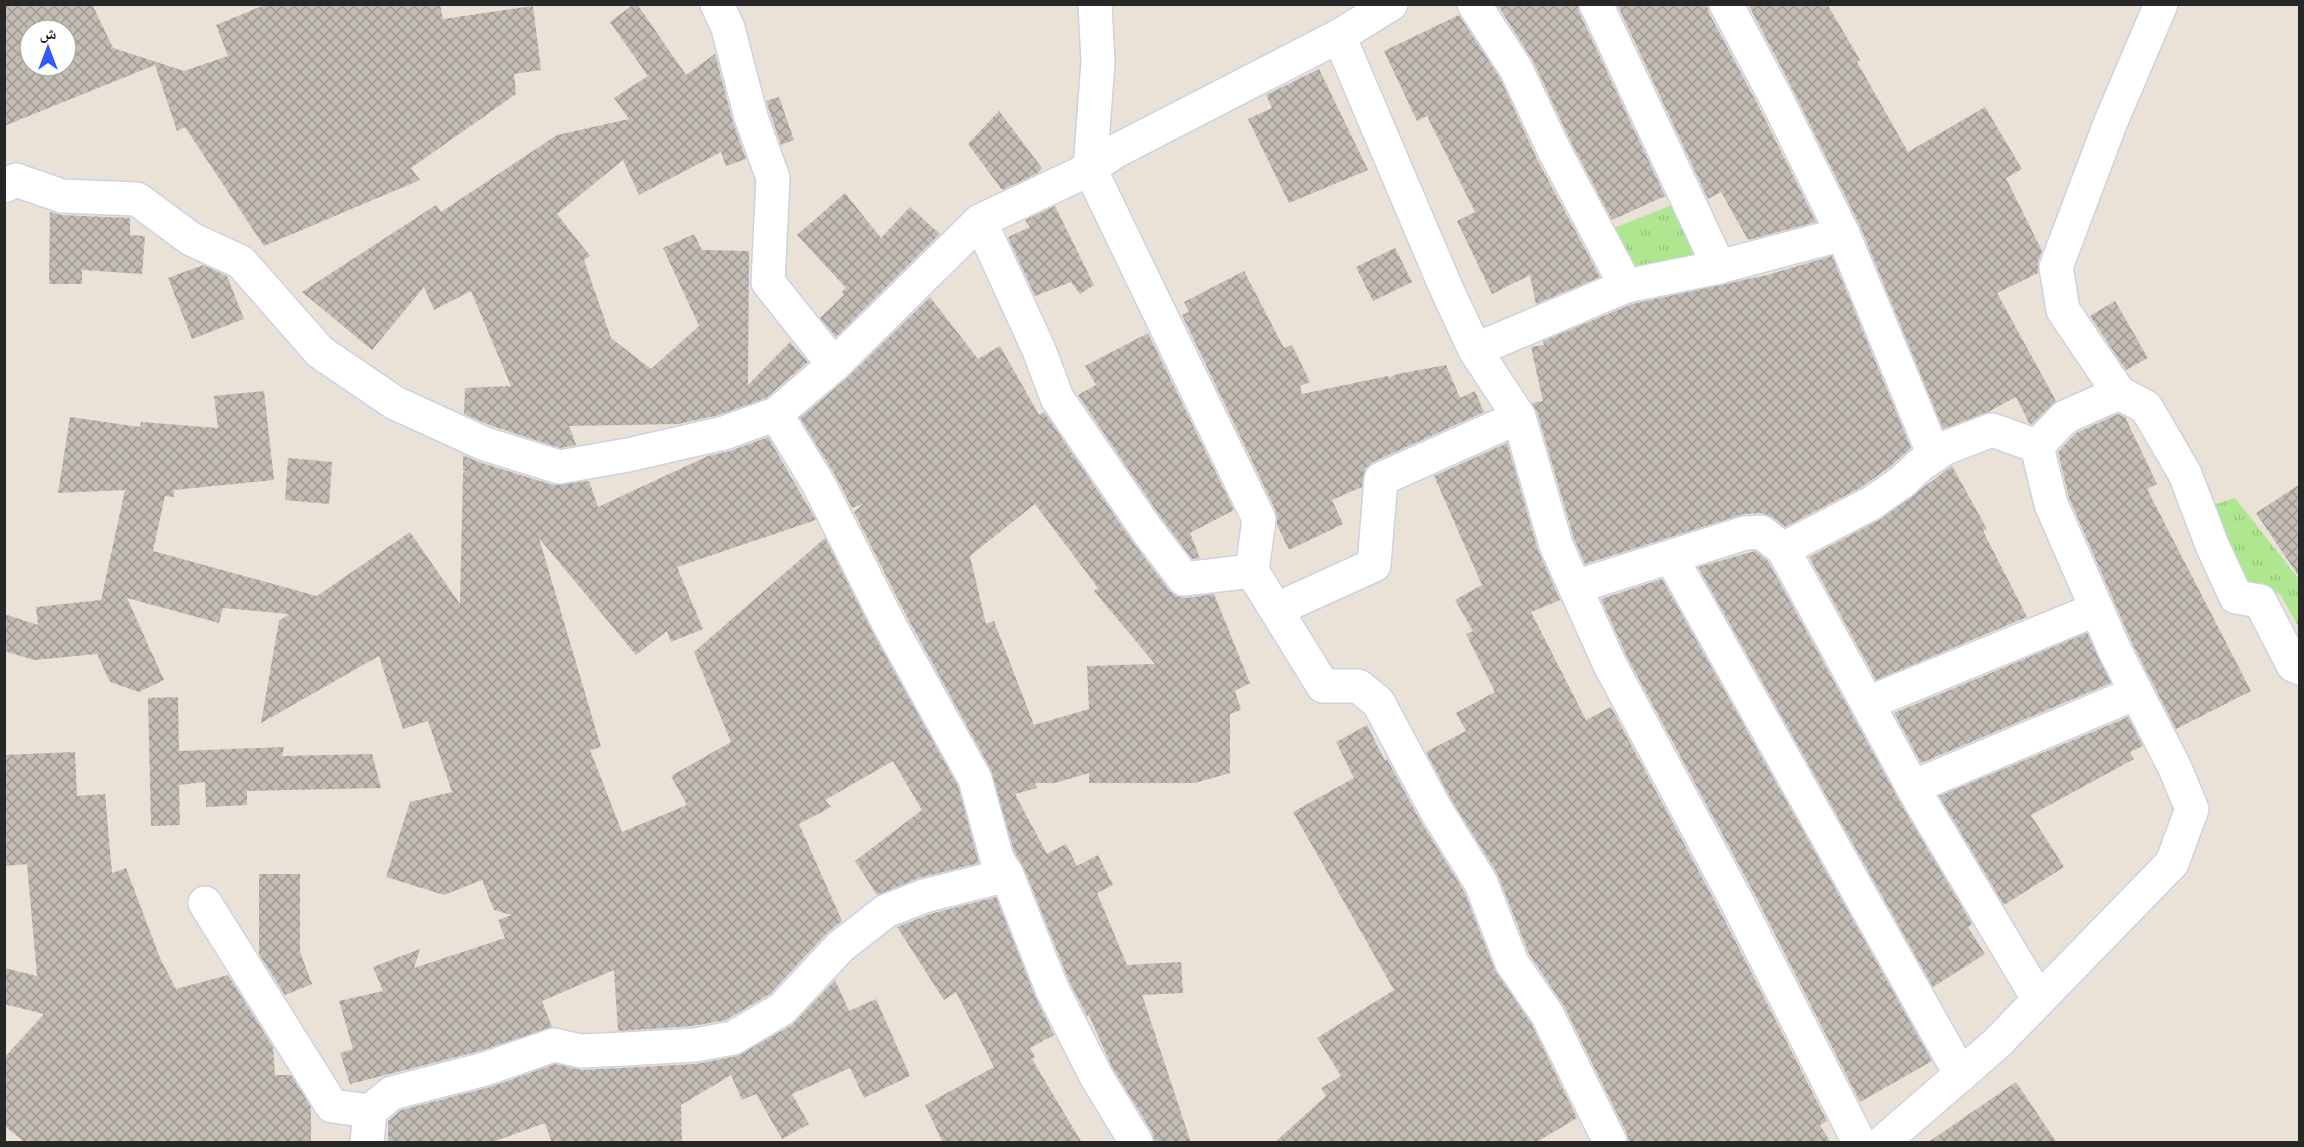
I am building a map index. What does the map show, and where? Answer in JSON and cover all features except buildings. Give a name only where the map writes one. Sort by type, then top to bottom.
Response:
[{"type":"street","points":[[717,4],[728,28],[751,117],[773,178],[768,282],[834,365]]},
{"type":"street","points":[[1095,4],[1098,62],[1090,169],[1259,519],[1252,571],[1323,686],[1358,686],[1378,702],[1436,810],[1481,883],[1512,963],[1547,1014],[1610,1143]]},
{"type":"street","points":[[4,186],[16,180],[62,196],[137,199],[191,239],[242,262],[320,352],[395,403],[485,444],[558,467],[628,455],[724,433],[776,414],[834,365],[980,221],[1090,169],[1114,152],[1339,36],[1391,4]]},
{"type":"street","points":[[1474,4],[1516,69],[1554,150],[1626,286]]},
{"type":"street","points":[[1596,4],[1719,267]]},
{"type":"street","points":[[1726,4],[1775,96],[1843,234],[1934,455]]},
{"type":"street","points":[[2162,4],[2110,124],[2056,267],[2063,310],[2119,393],[2146,407],[2185,474],[2212,545],[2236,597],[2260,601],[2293,665],[2300,668]]},
{"type":"street","points":[[1339,36],[1447,290],[1475,350],[1520,417],[1556,544],[1610,665],[1737,902],[1859,1143]]},
{"type":"street","points":[[980,221],[1039,351],[1057,398],[1147,530],[1184,579],[1252,571]]},
{"type":"street","points":[[1475,350],[1626,286],[1719,267],[1843,234]]},
{"type":"street","points":[[2037,446],[2065,417],[2119,393]]},
{"type":"street","points":[[776,414],[819,485],[890,626],[975,780],[997,859],[1007,875],[1052,989],[1096,1076],[1136,1143]]},
{"type":"street","points":[[1277,609],[1374,565],[1381,479],[1520,417]]},
{"type":"street","points":[[1784,549],[1870,504],[1902,482],[1945,447],[1992,430],[2037,446]]},
{"type":"street","points":[[1883,1143],[1961,1075],[2039,1000],[2172,863],[2192,809],[2174,766],[2136,693],[2097,609],[2051,504],[2037,446]]},
{"type":"street","points":[[1575,587],[1745,533],[1761,532],[1784,549],[1913,787],[2039,1000]]},
{"type":"street","points":[[1671,557],[1961,1075]]},
{"type":"street","points":[[1868,703],[2097,609]]},
{"type":"street","points":[[1913,787],[2136,693]]},
{"type":"street","points":[[205,903],[332,1106],[368,1127],[392,1093],[485,1069],[554,1046],[580,1051],[695,1046],[733,1038],[782,1009],[841,946],[886,911],[924,896],[1007,875]]},
{"type":"green space","points":[[1677,203],[1705,260],[1628,277],[1606,231]]},
{"type":"green space","points":[[2235,498],[2299,579],[2299,627],[2280,594],[2245,587],[2210,506]]}]
